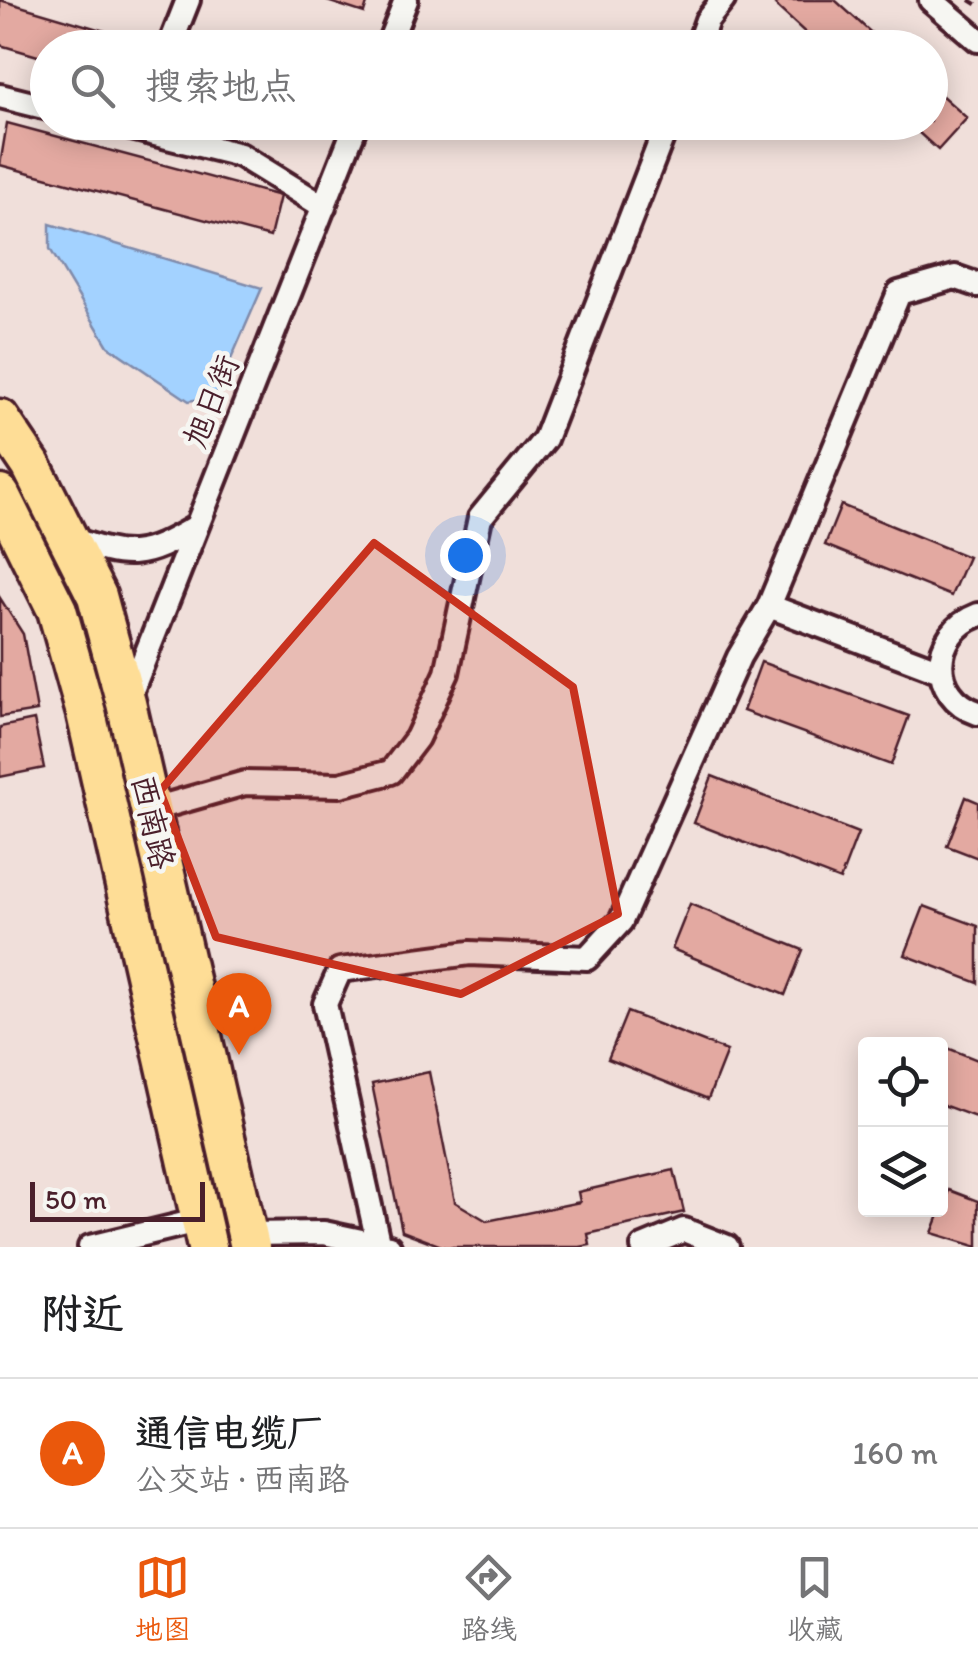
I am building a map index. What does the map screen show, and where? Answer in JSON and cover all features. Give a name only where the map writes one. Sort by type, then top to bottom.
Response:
[{"type":"main road","name":"西南路","points":[[0,419],[32,465],[97,596],[126,703],[249,1240]]},
{"type":"main road","name":"西南路","points":[[0,495],[57,610],[76,678],[204,1234]]},
{"type":"street","points":[[176,30],[188,0]]},
{"type":"street","points":[[394,30],[406,0]]},
{"type":"street","points":[[704,30],[723,0]]},
{"type":"street","points":[[931,0],[978,40]]},
{"type":"street","points":[[0,96],[30,104]]},
{"type":"street","points":[[187,140],[240,155],[324,206]]},
{"type":"street","name":"旭日街","points":[[126,703],[350,140]]},
{"type":"street","points":[[150,810],[245,783],[340,785],[392,772],[417,738],[446,673],[480,518],[545,439],[661,140]]},
{"type":"street","points":[[249,1240],[324,1233],[383,1245],[325,1004],[340,970],[470,953],[587,958],[622,922],[739,656],[769,606],[898,294],[955,277],[978,285]]},
{"type":"street","points":[[70,538],[112,554],[155,551],[196,527]]},
{"type":"street","points":[[769,606],[940,671]]},
{"type":"street","points":[[977,613],[948,637],[940,671],[954,700],[978,713]]},
{"type":"street","points":[[643,1247],[684,1230],[727,1247]]},
{"type":"street","points":[[90,1247],[204,1234]]},
{"type":"path","points":[[970,0],[978,5]]},
{"type":"highlighted area","points":[[374,543],[573,687],[618,914],[461,994],[216,937],[160,791]]},
{"type":"water","points":[[50,224],[262,288],[215,396],[189,401],[108,346],[50,249]]},
{"type":"building","points":[[0,0],[102,30],[30,30],[30,54],[0,45]]},
{"type":"building","points":[[324,0],[368,0],[364,13]]},
{"type":"building","points":[[780,0],[835,0],[868,30],[802,30],[775,5]]},
{"type":"building","points":[[948,101],[967,118],[948,139]]},
{"type":"building","points":[[7,123],[30,129],[30,140],[71,140],[280,196],[270,237],[0,165]]},
{"type":"building","points":[[927,140],[947,140],[938,150]]},
{"type":"building","points":[[841,505],[968,557],[951,596],[825,545]]},
{"type":"building","points":[[0,598],[23,634],[37,711],[0,717]]},
{"type":"building","points":[[761,662],[909,716],[891,765],[743,711]]},
{"type":"building","points":[[34,720],[44,768],[0,777],[0,727]]},
{"type":"building","points":[[712,776],[858,833],[840,880],[694,823]]},
{"type":"building","points":[[966,797],[978,802],[978,858],[947,846]]},
{"type":"building","points":[[690,904],[803,950],[785,995],[672,949]]},
{"type":"building","points":[[924,906],[978,926],[978,983],[905,955]]},
{"type":"building","points":[[627,1012],[727,1051],[708,1099],[608,1059]]},
{"type":"building","points":[[948,1048],[978,1060],[978,1118],[948,1107]]},
{"type":"building","points":[[429,1072],[455,1202],[487,1221],[580,1202],[578,1192],[674,1170],[684,1212],[588,1234],[590,1245],[580,1247],[444,1247],[402,1231],[372,1084]]},
{"type":"building","points":[[948,1193],[978,1201],[978,1247],[932,1233],[938,1217],[948,1217]]},
{"type":"place","name":"通信电缆厂","points":[[239,1055]]}]
